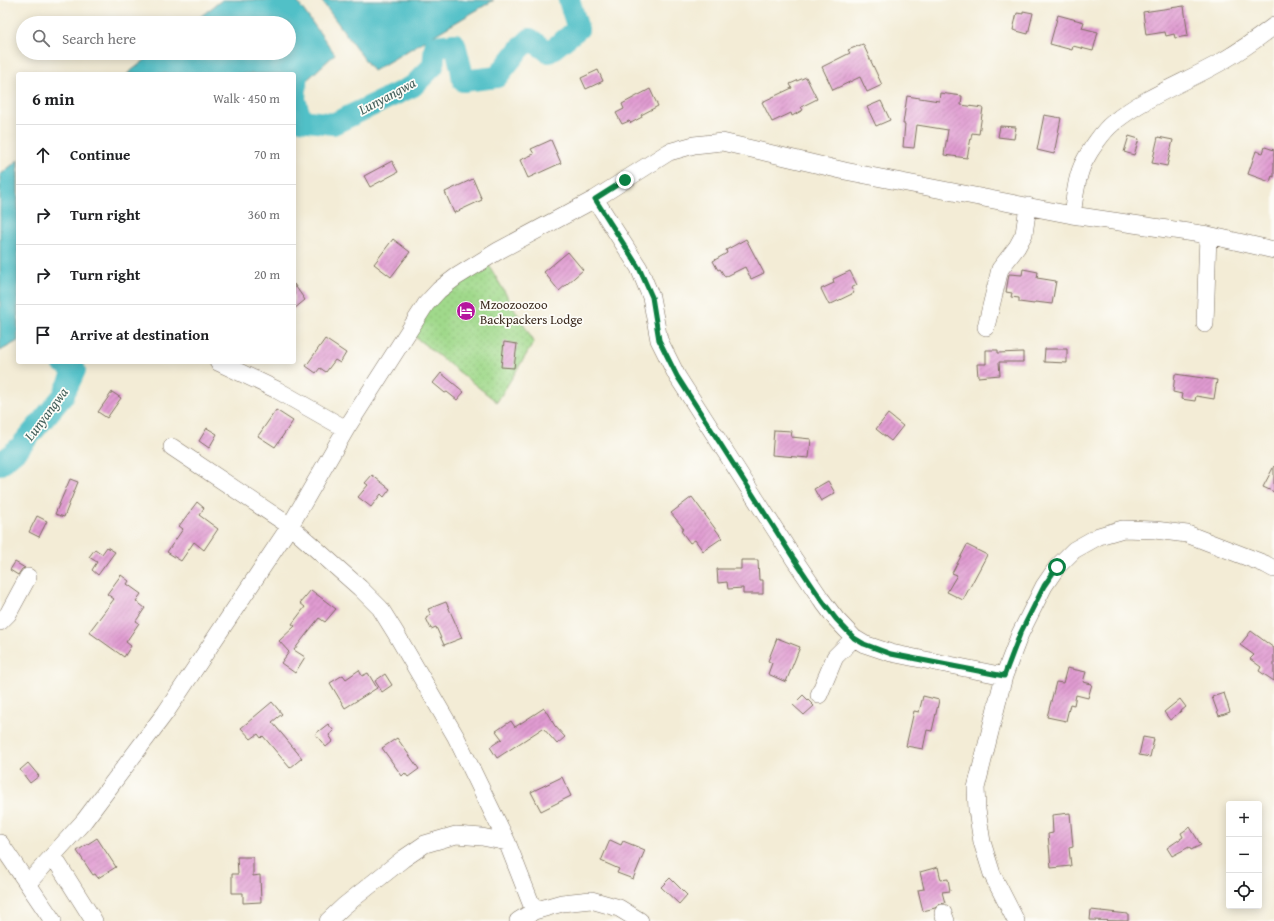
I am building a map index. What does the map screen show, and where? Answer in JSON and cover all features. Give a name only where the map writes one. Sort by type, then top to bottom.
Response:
[{"type":"street","points":[[1072,215],[1079,173],[1084,161],[1112,123],[1138,106],[1222,61],[1274,26]]},
{"type":"street","points":[[28,883],[84,821],[166,712],[290,526],[346,429],[426,304],[439,290],[456,277],[498,251],[595,199],[669,152],[694,144],[722,142],[845,171],[1072,215],[1208,235],[1274,250]]},
{"type":"street","points":[[595,199],[639,268],[652,297],[659,340],[677,376],[821,599],[836,619],[854,638],[864,644],[891,654],[1004,676]]},
{"type":"street","points":[[986,327],[1000,269],[1017,247],[1024,234],[1028,206]]},
{"type":"street","points":[[1205,324],[1208,235]]},
{"type":"street","points":[[222,364],[278,390],[346,429]]},
{"type":"street","points":[[172,446],[290,526],[360,588],[380,608],[456,737],[507,842],[534,911]]},
{"type":"street","points":[[1016,921],[992,874],[982,842],[977,810],[976,788],[1004,676],[1020,634],[1044,586],[1057,567],[1074,550],[1099,536],[1123,529],[1155,530],[1187,534],[1265,564],[1274,569]]},
{"type":"street","points":[[0,622],[8,614],[28,577]]},
{"type":"street","points":[[819,695],[835,657],[854,638]]},
{"type":"street","points":[[328,921],[386,873],[425,844],[456,835],[482,837],[507,842]]},
{"type":"street","points":[[0,843],[53,921]]},
{"type":"street","points":[[53,856],[94,921]]},
{"type":"street","points":[[518,921],[534,911],[562,903],[591,900],[619,908],[640,921]]},
{"type":"green space","points":[[487,262],[534,342],[497,402],[410,333],[424,310]]},
{"type":"water","points":[[222,0],[296,0],[335,54],[296,90],[296,72],[130,72],[145,60],[296,60],[296,16],[201,16]]},
{"type":"water","points":[[321,0],[494,0],[373,71]]},
{"type":"water","points":[[16,162],[16,342],[0,351],[0,175]]},
{"type":"building","points":[[1184,6],[1188,36],[1175,38],[1174,34],[1166,36],[1165,32],[1146,35],[1143,12]]},
{"type":"building","points":[[1023,11],[1033,13],[1028,34],[1013,30],[1017,13],[1023,14]]},
{"type":"building","points":[[1058,15],[1084,22],[1082,28],[1098,32],[1093,51],[1073,46],[1072,50],[1050,44]]},
{"type":"building","points":[[863,44],[882,85],[867,92],[860,77],[833,90],[822,67],[850,53],[848,50]]},
{"type":"building","points":[[598,70],[603,81],[586,89],[581,78]]},
{"type":"building","points":[[806,77],[817,99],[801,107],[803,110],[792,116],[791,113],[772,122],[762,102],[792,88],[790,84]]},
{"type":"building","points":[[650,89],[658,106],[641,115],[642,117],[631,123],[629,121],[622,124],[616,113],[624,109],[622,104]]},
{"type":"building","points":[[940,93],[962,96],[961,105],[983,108],[979,134],[972,133],[967,158],[944,155],[948,130],[917,125],[914,148],[903,147],[905,124],[903,124],[907,96],[939,101]]},
{"type":"building","points":[[881,101],[890,120],[876,126],[867,107]]},
{"type":"building","points":[[1044,115],[1061,118],[1054,154],[1037,150]]},
{"type":"building","points":[[1000,126],[1016,127],[1014,139],[998,137]]},
{"type":"building","points":[[1129,136],[1139,139],[1134,155],[1124,152]]},
{"type":"building","points":[[1158,137],[1173,140],[1167,166],[1152,163]]},
{"type":"building","points":[[551,140],[561,163],[528,178],[520,160],[534,154],[531,149]]},
{"type":"building","points":[[1265,147],[1274,150],[1274,177],[1272,176],[1270,182],[1248,174],[1256,151],[1263,153]]},
{"type":"building","points":[[392,161],[398,172],[370,187],[364,176]]},
{"type":"building","points":[[473,179],[482,200],[454,213],[445,192]]},
{"type":"building","points":[[393,239],[410,252],[391,277],[374,264]]},
{"type":"building","points":[[746,239],[764,273],[751,279],[745,267],[725,277],[720,269],[718,270],[713,261],[727,253],[726,250]]},
{"type":"building","points":[[568,252],[583,270],[559,291],[544,272]]},
{"type":"building","points":[[1023,269],[1038,272],[1037,278],[1056,281],[1052,304],[1019,302],[1019,298],[1011,297],[1012,293],[1006,292],[1009,274],[1022,275]]},
{"type":"building","points":[[850,271],[857,285],[851,288],[854,293],[829,305],[821,289],[834,283],[833,279]]},
{"type":"building","points":[[296,287],[305,300],[296,307]]},
{"type":"building","points":[[325,339],[346,353],[340,363],[335,360],[326,372],[320,368],[316,373],[306,366]]},
{"type":"building","points":[[504,342],[517,344],[514,368],[501,367]]},
{"type":"building","points":[[1045,349],[1067,349],[1067,363],[1044,362]]},
{"type":"building","points":[[986,350],[998,350],[998,353],[1023,352],[1023,362],[999,362],[1000,375],[978,377],[977,364],[986,364]]},
{"type":"building","points":[[441,373],[464,392],[457,400],[447,392],[445,393],[433,383]]},
{"type":"building","points":[[1175,374],[1217,380],[1214,399],[1196,396],[1195,401],[1181,399],[1182,394],[1173,392]]},
{"type":"building","points":[[112,392],[121,398],[107,418],[98,412]]},
{"type":"building","points":[[276,410],[293,421],[275,447],[258,436]]},
{"type":"building","points":[[888,414],[903,426],[891,441],[876,429]]},
{"type":"building","points":[[207,428],[217,434],[209,448],[199,441]]},
{"type":"building","points":[[774,430],[792,431],[791,437],[811,439],[809,458],[772,455]]},
{"type":"building","points":[[1274,466],[1274,492],[1263,487]]},
{"type":"building","points":[[372,475],[390,489],[384,497],[381,494],[371,507],[358,497],[368,485],[365,483]]},
{"type":"building","points":[[70,479],[78,482],[64,517],[55,514]]},
{"type":"building","points":[[828,481],[835,493],[821,501],[814,489]]},
{"type":"building","points":[[692,497],[722,538],[703,551],[695,540],[690,543],[681,531],[684,529],[671,513]]},
{"type":"building","points":[[197,502],[204,508],[199,515],[218,529],[204,550],[194,542],[181,561],[167,552],[183,529],[179,526]]},
{"type":"building","points":[[37,516],[47,521],[39,537],[29,532]]},
{"type":"building","points":[[967,545],[987,555],[963,600],[947,592],[957,575],[952,573]]},
{"type":"building","points":[[107,547],[115,552],[98,575],[92,570],[97,562],[89,557],[95,549],[102,554]]},
{"type":"building","points":[[741,560],[758,560],[759,580],[763,580],[763,594],[743,594],[743,588],[728,589],[727,582],[718,583],[717,569],[741,569]]},
{"type":"building","points":[[15,562],[25,568],[22,569],[18,575],[10,570]]},
{"type":"building","points":[[121,575],[129,581],[127,584],[141,594],[136,601],[145,608],[136,621],[139,623],[126,642],[131,646],[124,657],[89,632],[114,599],[107,594]]},
{"type":"building","points":[[311,590],[336,609],[325,622],[319,618],[294,650],[305,657],[295,673],[281,663],[289,652],[279,641],[295,626],[292,624],[305,607],[300,603]]},
{"type":"building","points":[[446,602],[462,638],[444,645],[436,627],[431,629],[426,618],[431,615],[428,609]]},
{"type":"building","points":[[1251,631],[1274,648],[1274,681],[1259,671],[1261,667],[1250,659],[1254,655],[1240,645]]},
{"type":"building","points":[[777,638],[800,647],[786,682],[768,674],[772,663],[768,661]]},
{"type":"building","points":[[1067,668],[1086,672],[1083,682],[1092,684],[1088,698],[1076,695],[1074,705],[1070,704],[1066,721],[1047,717],[1056,682],[1063,683]]},
{"type":"building","points":[[359,670],[362,676],[368,673],[377,688],[345,708],[330,683],[343,675],[346,679]]},
{"type":"building","points":[[385,674],[392,685],[382,692],[375,681]]},
{"type":"building","points":[[1224,693],[1230,712],[1219,716],[1212,697]]},
{"type":"building","points":[[803,695],[814,706],[804,715],[793,705]]},
{"type":"building","points":[[923,696],[939,700],[932,731],[927,730],[923,749],[906,746],[914,711],[919,712]]},
{"type":"building","points":[[1180,699],[1186,707],[1170,720],[1164,712]]},
{"type":"building","points":[[272,702],[282,714],[272,722],[302,758],[290,768],[263,736],[261,738],[258,734],[251,739],[241,728]]},
{"type":"building","points":[[544,708],[555,726],[565,737],[557,744],[543,728],[497,758],[490,747],[502,739],[496,731],[511,721],[515,727]]},
{"type":"building","points":[[328,724],[334,731],[329,735],[333,741],[326,747],[315,734]]},
{"type":"building","points":[[1143,737],[1154,739],[1150,757],[1139,755]]},
{"type":"building","points":[[397,738],[419,769],[408,777],[405,773],[402,776],[382,748]]},
{"type":"building","points":[[28,763],[39,776],[30,783],[20,770]]},
{"type":"building","points":[[562,777],[571,796],[541,811],[531,792]]},
{"type":"building","points":[[1070,813],[1073,847],[1069,848],[1071,866],[1051,868],[1048,834],[1053,833],[1052,815]]},
{"type":"building","points":[[1190,827],[1201,845],[1191,850],[1189,847],[1172,856],[1167,848],[1183,837],[1181,833]]},
{"type":"building","points":[[97,838],[116,867],[98,878],[95,874],[93,875],[77,851]]},
{"type":"building","points":[[610,840],[621,845],[623,841],[645,850],[633,879],[617,873],[619,869],[601,861]]},
{"type":"building","points":[[237,857],[253,857],[253,876],[260,875],[261,902],[243,903],[243,893],[232,893],[232,874],[238,874]]},
{"type":"building","points":[[938,867],[941,880],[948,879],[950,891],[942,892],[945,903],[940,904],[935,908],[923,911],[918,890],[924,889],[920,872]]},
{"type":"building","points":[[670,878],[687,895],[679,904],[661,887]]},
{"type":"building","points":[[1091,910],[1128,914],[1128,921],[1090,920]]},
{"type":"waterway","name":"Lunyangwa","points":[[296,102],[301,120],[333,124],[413,86],[433,66],[435,46],[455,44],[463,81],[497,77],[517,52],[530,39],[549,52],[578,29],[569,0]]},
{"type":"waterway","name":"Lunyangwa","points":[[296,77],[296,88]]},
{"type":"waterway","name":"Lunyangwa","points":[[0,464],[19,448],[63,396],[75,370],[65,364]]},
{"type":"place","name":"Mzoozoozoo Backpackers Lodge","points":[[466,311]]},
{"type":"route","points":[[625,180],[595,199],[639,268],[652,297],[659,340],[677,376],[821,599],[836,619],[854,638],[864,644],[891,654],[1004,676],[1020,634],[1044,586],[1057,567]]}]
